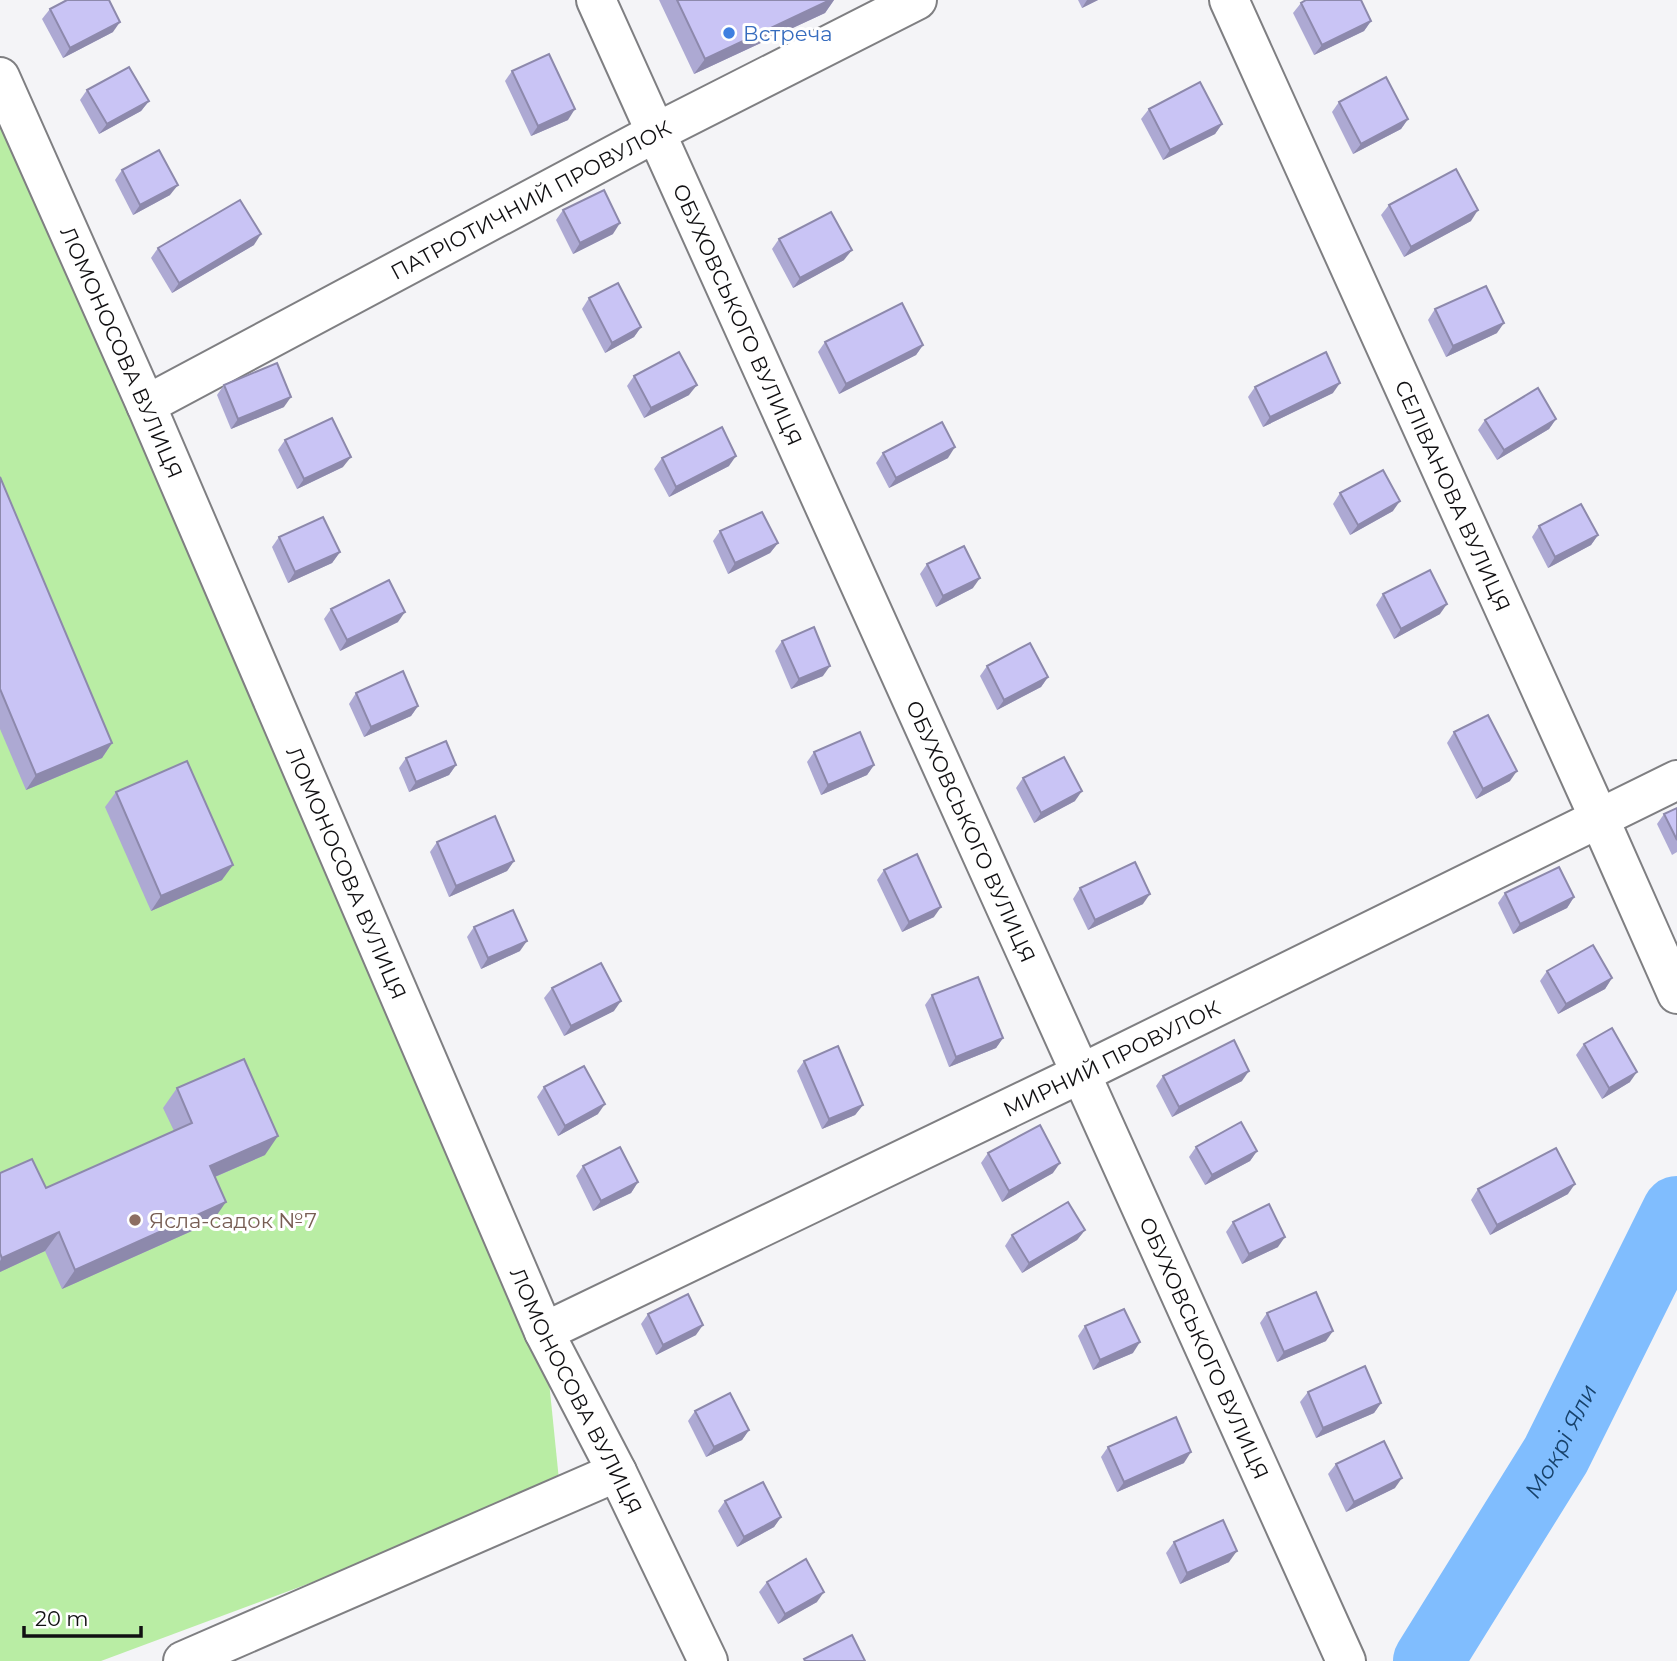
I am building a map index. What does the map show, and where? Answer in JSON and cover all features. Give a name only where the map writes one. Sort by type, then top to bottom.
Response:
[{"type":"street","name":"ОБУХОВСЬКОГО ВУЛИЦЯ","points":[[596,0],[1346,1661]]},
{"type":"street","name":"ПАТРІОТИЧНИЙ ПРОВУЛОК","points":[[146,404],[657,132],[917,0]]},
{"type":"street","name":"СЕЛІВАНОВА ВУЛИЦЯ","points":[[1229,0],[1677,994]]},
{"type":"street","name":"ЛОМОНОСОВА ВУЛИЦЯ","points":[[0,77],[146,404],[544,1332],[617,1472],[708,1661]]},
{"type":"street","name":"МИРНИЙ ПРОВУЛОК","points":[[544,1332],[1080,1074],[1677,780]]},
{"type":"street","points":[[183,1661],[617,1472]]},
{"type":"green space","points":[[0,77],[544,1332],[560,1490],[101,1661],[0,1661]]},
{"type":"building","points":[[67,0],[109,0],[120,22],[70,48],[50,9]]},
{"type":"building","name":"Встреча","points":[[677,0],[830,0],[705,59]]},
{"type":"building","points":[[1306,0],[1361,0],[1371,21],[1322,45],[1301,3]]},
{"type":"building","points":[[549,54],[575,109],[538,126],[512,71]]},
{"type":"building","points":[[129,67],[149,101],[107,124],[87,90]]},
{"type":"building","points":[[1386,77],[1408,119],[1361,144],[1339,102]]},
{"type":"building","points":[[1200,82],[1222,124],[1170,150],[1149,109]]},
{"type":"building","points":[[159,150],[178,185],[140,205],[122,170]]},
{"type":"building","points":[[1456,169],[1478,210],[1411,247],[1389,205]]},
{"type":"building","points":[[604,190],[620,223],[580,243],[563,210]]},
{"type":"building","points":[[240,200],[261,234],[179,283],[158,248]]},
{"type":"building","points":[[831,212],[852,250],[800,278],[779,239]]},
{"type":"building","points":[[618,283],[641,327],[612,343],[589,298]]},
{"type":"building","points":[[1486,286],[1504,323],[1453,346],[1435,309]]},
{"type":"building","points":[[902,303],[923,345],[846,384],[825,342]]},
{"type":"building","points":[[679,352],[697,385],[651,408],[634,376]]},
{"type":"building","points":[[1326,352],[1340,383],[1270,417],[1255,387]]},
{"type":"building","points":[[277,363],[291,397],[238,419],[224,385]]},
{"type":"building","points":[[1538,388],[1556,419],[1504,450],[1485,420]]},
{"type":"building","points":[[332,418],[351,457],[304,479],[285,440]]},
{"type":"building","points":[[942,422],[955,447],[896,478],[883,453]]},
{"type":"building","points":[[722,427],[736,456],[676,487],[662,458]]},
{"type":"building","points":[[1383,470],[1400,501],[1358,525],[1340,493]]},
{"type":"building","points":[[0,477],[112,743],[36,775],[0,689]]},
{"type":"building","points":[[1581,504],[1598,535],[1555,557],[1539,526]]},
{"type":"building","points":[[762,512],[778,543],[735,563],[720,531]]},
{"type":"building","points":[[323,517],[340,552],[295,572],[279,537]]},
{"type":"building","points":[[964,546],[980,578],[943,596],[927,564]]},
{"type":"building","points":[[1430,570],[1447,604],[1401,629],[1383,594]]},
{"type":"building","points":[[389,580],[405,612],[347,640],[331,609]]},
{"type":"building","points":[[814,627],[830,666],[799,679],[782,641]]},
{"type":"building","points":[[1030,643],[1048,677],[1004,700],[987,666]]},
{"type":"building","points":[[403,671],[418,706],[371,727],[356,693]]},
{"type":"building","points":[[1488,715],[1517,771],[1483,789],[1454,732]]},
{"type":"building","points":[[860,732],[874,765],[828,785],[814,752]]},
{"type":"building","points":[[446,741],[456,765],[416,782],[406,758]]},
{"type":"building","points":[[1064,757],[1082,791],[1041,813],[1023,778]]},
{"type":"building","points":[[187,761],[233,865],[161,896],[116,792]]},
{"type":"building","points":[[1677,808],[1677,840],[1664,814]]},
{"type":"building","points":[[495,816],[514,861],[456,886],[437,842]]},
{"type":"building","points":[[917,854],[941,907],[909,922],[884,870]]},
{"type":"building","points":[[1135,862],[1150,894],[1095,920],[1080,888]]},
{"type":"building","points":[[1559,867],[1574,897],[1520,924],[1505,893]]},
{"type":"building","points":[[513,910],[527,941],[488,958],[474,927]]},
{"type":"building","points":[[1593,945],[1612,978],[1566,1004],[1547,971]]},
{"type":"building","points":[[601,963],[621,1001],[571,1026],[552,988]]},
{"type":"building","points":[[978,977],[1003,1038],[956,1057],[932,995]]},
{"type":"building","points":[[1612,1028],[1637,1072],[1609,1088],[1584,1044]]},
{"type":"building","points":[[1234,1040],[1249,1071],[1179,1107],[1163,1076]]},
{"type":"building","points":[[838,1046],[863,1105],[829,1119],[804,1061]]},
{"type":"building","points":[[244,1059],[278,1136],[210,1166],[226,1202],[75,1270],[59,1232],[2,1258],[0,1173],[32,1159],[46,1188],[192,1123],[177,1088]]},
{"type":"building","points":[[584,1066],[605,1104],[565,1126],[544,1087]]},
{"type":"building","points":[[1241,1122],[1257,1151],[1212,1175],[1196,1147]]},
{"type":"building","points":[[1040,1125],[1060,1163],[1009,1191],[988,1153]]},
{"type":"building","points":[[620,1147],[638,1182],[601,1201],[583,1166]]},
{"type":"building","points":[[1556,1148],[1575,1184],[1497,1225],[1478,1189]]},
{"type":"building","points":[[1068,1202],[1085,1230],[1029,1263],[1012,1235]]},
{"type":"building","points":[[1269,1204],[1285,1237],[1249,1254],[1233,1222]]},
{"type":"building","points":[[1316,1292],[1333,1331],[1284,1352],[1267,1313]]},
{"type":"building","points":[[688,1294],[703,1325],[663,1345],[648,1314]]},
{"type":"building","points":[[1124,1309],[1140,1342],[1100,1360],[1085,1326]]},
{"type":"building","points":[[1365,1366],[1381,1403],[1323,1428],[1308,1392]]},
{"type":"building","points":[[730,1393],[749,1430],[714,1447],[695,1411]]},
{"type":"building","points":[[1176,1417],[1191,1452],[1124,1482],[1108,1447]]},
{"type":"building","points":[[1384,1441],[1402,1478],[1354,1502],[1336,1464]]},
{"type":"building","points":[[763,1482],[781,1517],[744,1537],[725,1501]]},
{"type":"building","points":[[1223,1520],[1237,1551],[1187,1573],[1174,1542]]},
{"type":"building","points":[[806,1559],[824,1592],[785,1614],[767,1582]]},
{"type":"building","points":[[852,1635],[865,1661],[805,1661],[804,1659]]},
{"type":"waterway","name":"Мокрі Яли","points":[[1428,1661],[1556,1455],[1677,1211]]},
{"type":"place","name":"Встреча","points":[[729,33]]},
{"type":"place","name":"Ясла-садок №7","points":[[135,1220]]}]
